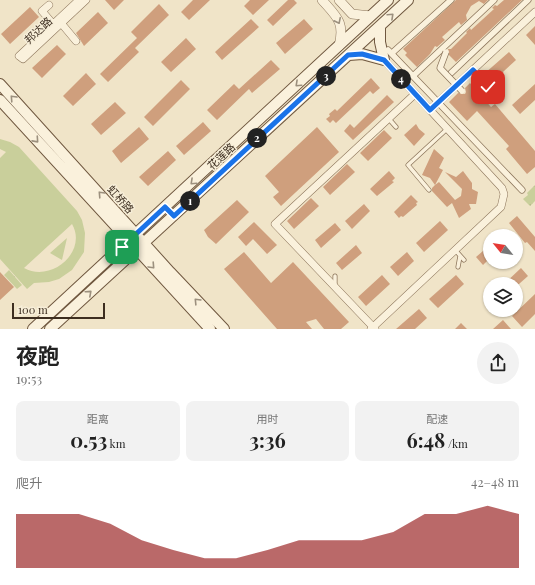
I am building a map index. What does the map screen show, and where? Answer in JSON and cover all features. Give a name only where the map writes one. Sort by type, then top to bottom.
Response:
[{"type":"main road","name":"花莲路","points":[[33,329],[388,0]]},
{"type":"main road","name":"花莲路","points":[[50,329],[408,0]]},
{"type":"main road","points":[[380,26],[380,42],[388,54]]},
{"type":"main road","points":[[348,55],[388,54]]},
{"type":"main road","name":"虹桥路","points":[[0,84],[111,205],[140,247],[166,275],[210,329]]},
{"type":"main road","name":"虹桥路","points":[[0,100],[103,212],[133,237]]},
{"type":"main road","points":[[103,212],[111,205]]},
{"type":"main road","points":[[165,207],[174,216]]},
{"type":"main road","points":[[98,270],[106,278]]},
{"type":"main road","name":"虹桥路","points":[[166,275],[224,329]]},
{"type":"street","name":"邦达路","points":[[57,24],[79,0]]},
{"type":"street","name":"邦达路","points":[[21,57],[86,0]]},
{"type":"street","points":[[322,0],[340,20],[342,32],[339,46]]},
{"type":"street","points":[[339,0],[352,14],[371,16]]},
{"type":"street","points":[[388,54],[451,0]]},
{"type":"street","points":[[414,76],[494,0]]},
{"type":"street","points":[[451,73],[528,0]]},
{"type":"street","points":[[49,5],[42,11],[76,41]]},
{"type":"street","points":[[430,110],[535,12]]},
{"type":"street","points":[[446,52],[440,68],[462,91]]},
{"type":"street","points":[[388,54],[414,76],[522,190]]},
{"type":"street","points":[[388,54],[414,94],[502,188],[504,194],[501,207],[458,254],[373,328],[275,224],[414,94]]},
{"type":"lane","points":[[473,70],[488,87]]},
{"type":"lane","points":[[388,119],[396,127]]},
{"type":"lane","points":[[429,190],[408,165],[447,129]]},
{"type":"lane","points":[[458,254],[464,260]]},
{"type":"lane","points":[[458,254],[458,267]]},
{"type":"lane","points":[[335,286],[336,276]]},
{"type":"green space","points":[[0,139],[19,147],[77,211],[82,220],[85,233],[84,252],[72,270],[59,279],[49,282],[34,283],[27,289],[0,259],[0,158],[6,152],[0,149]],"holes":[[[72,224],[76,235],[75,245],[71,254],[64,262],[55,268],[34,272],[24,268]]]},
{"type":"green space","points":[[535,185],[535,201],[530,206],[523,199]]},
{"type":"green space","points":[[67,238],[62,260],[50,253]]},
{"type":"green space","points":[[9,270],[22,285],[17,289],[4,275]]},
{"type":"building","points":[[105,0],[124,0],[114,10]]},
{"type":"building","points":[[193,0],[210,0],[189,20],[181,12]]},
{"type":"building","points":[[250,0],[269,0],[253,15],[244,6]]},
{"type":"building","points":[[288,0],[294,0],[297,3],[273,26],[267,20]]},
{"type":"building","points":[[456,0],[488,0],[484,4],[479,1],[471,6],[466,15],[467,20],[461,25],[459,22],[442,37],[445,40],[437,47],[435,46],[430,54],[417,67],[405,55],[407,53],[403,49]]},
{"type":"building","points":[[504,0],[522,0],[456,62],[449,55],[448,49],[451,49],[470,28],[471,30],[494,9],[492,8],[495,5],[497,6]]},
{"type":"building","points":[[159,4],[169,15],[135,48],[139,52],[108,82],[100,74],[137,38],[131,32]]},
{"type":"building","points":[[30,7],[39,17],[10,44],[1,34]]},
{"type":"building","points":[[98,12],[108,23],[84,46],[76,33]]},
{"type":"building","points":[[251,19],[259,27],[222,60],[215,52]]},
{"type":"building","points":[[304,19],[313,29],[285,54],[276,43]]},
{"type":"building","points":[[535,26],[535,45],[526,35]]},
{"type":"building","points":[[186,38],[196,49],[171,72],[161,62]]},
{"type":"building","points":[[57,45],[66,54],[42,78],[32,68]]},
{"type":"building","points":[[509,52],[516,60],[492,82],[484,74]]},
{"type":"building","points":[[271,60],[280,69],[252,93],[249,89],[217,120],[207,110],[234,84],[239,89]]},
{"type":"building","points":[[86,73],[96,84],[73,106],[63,96]]},
{"type":"building","points":[[371,78],[380,88],[373,94],[370,91],[336,123],[333,120],[330,123],[326,119],[330,116],[329,114],[335,109],[337,111]]},
{"type":"building","points":[[181,80],[190,89],[153,126],[144,117]]},
{"type":"building","points":[[470,83],[491,107],[495,104],[535,151],[535,167],[527,174],[506,149],[509,146],[477,111],[467,121],[449,102],[458,93],[465,94],[465,88]]},
{"type":"building","points":[[535,84],[535,100],[520,114],[512,105]]},
{"type":"building","points":[[387,95],[394,102],[353,140],[344,131],[350,124],[354,128]]},
{"type":"building","points":[[115,102],[126,113],[101,135],[91,124]]},
{"type":"building","points":[[203,122],[211,131],[184,155],[176,146]]},
{"type":"building","points":[[416,124],[425,134],[414,146],[404,135]]},
{"type":"building","points":[[139,127],[149,139],[121,163],[112,151]]},
{"type":"building","points":[[317,127],[339,152],[281,206],[273,197],[279,192],[265,176]]},
{"type":"building","points":[[384,130],[392,138],[368,161],[360,153]]},
{"type":"building","points":[[434,149],[444,158],[439,168],[443,170],[435,185],[430,178],[422,175]]},
{"type":"building","points":[[168,151],[176,160],[148,186],[139,177]]},
{"type":"building","points":[[347,164],[355,172],[330,195],[323,187]]},
{"type":"building","points":[[389,171],[395,178],[392,181],[394,182],[377,196],[370,189]]},
{"type":"building","points":[[463,171],[472,183],[472,189],[478,192],[476,204],[469,204],[471,209],[459,218],[452,203],[447,207],[432,191],[432,188],[439,182],[455,200],[461,196],[462,189],[445,172],[456,177]]},
{"type":"building","points":[[411,195],[418,202],[416,203],[417,205],[403,217],[401,216],[399,218],[394,212]]},
{"type":"building","points":[[311,198],[319,206],[294,229],[287,221]]},
{"type":"building","points":[[237,200],[249,212],[216,244],[208,237],[204,230]]},
{"type":"building","points":[[364,204],[370,211],[352,229],[345,221]]},
{"type":"building","points":[[517,216],[535,237],[535,251],[527,242],[525,243],[523,240],[523,229],[514,229],[509,223]]},
{"type":"building","points":[[440,221],[448,230],[424,252],[416,243]]},
{"type":"building","points":[[254,222],[277,245],[267,254],[253,239],[246,246],[238,237]]},
{"type":"building","points":[[335,223],[341,230],[321,248],[315,240]]},
{"type":"building","points":[[356,245],[362,253],[342,270],[336,263]]},
{"type":"building","points":[[483,251],[483,265],[476,257]]},
{"type":"building","points":[[244,252],[271,283],[293,262],[349,322],[341,329],[324,329],[316,319],[306,322],[312,329],[277,329],[224,269]]},
{"type":"building","points":[[407,252],[414,261],[398,276],[390,267]]},
{"type":"building","points":[[520,269],[522,269],[528,276],[523,280],[523,277],[511,277]]},
{"type":"building","points":[[0,272],[14,287],[0,300]]},
{"type":"building","points":[[382,275],[390,284],[366,306],[358,297]]},
{"type":"building","points":[[456,275],[464,284],[438,308],[429,299]]},
{"type":"building","points":[[535,294],[535,314],[522,327],[513,317],[523,317],[523,305]]},
{"type":"building","points":[[419,309],[427,318],[415,329],[396,329]]},
{"type":"building","points":[[503,320],[511,329],[493,329]]},
{"type":"building","points":[[461,323],[467,329],[455,329]]},
{"type":"route","points":[[122,247],[165,207],[174,216],[348,55],[362,54],[384,60],[430,110],[473,70],[488,87]]}]
